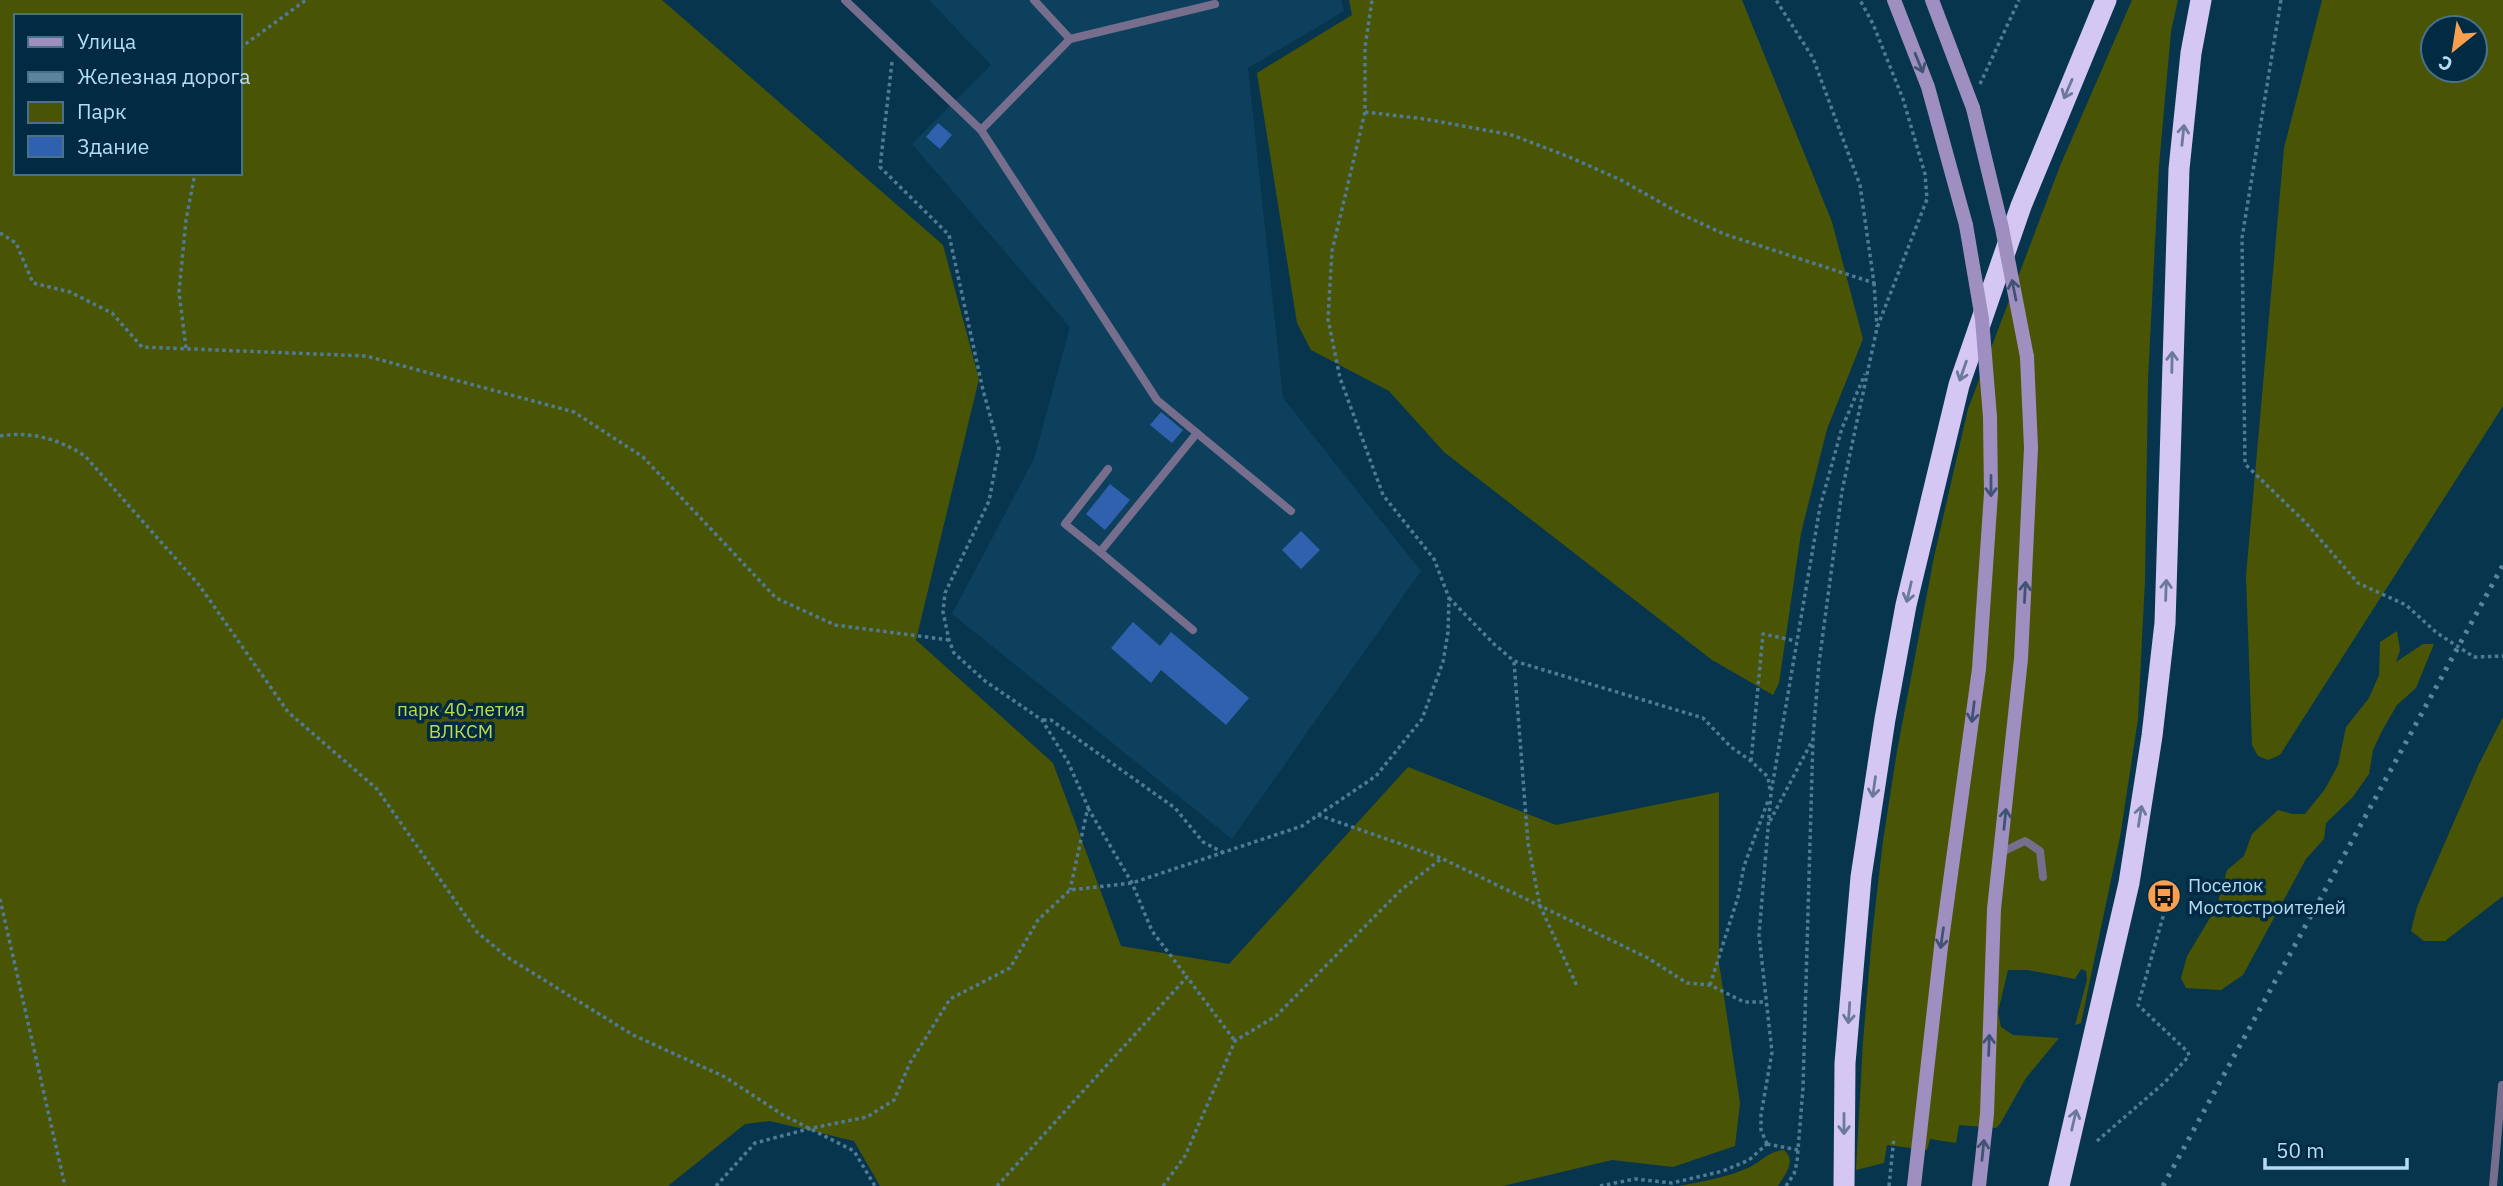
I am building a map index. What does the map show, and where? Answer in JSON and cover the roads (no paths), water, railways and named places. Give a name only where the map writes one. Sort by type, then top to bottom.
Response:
[{"type":"highway","points":[[1844,1186],[1845,1063],[1861,877],[1885,719],[1909,592],[1959,385],[2021,206],[2106,0]]},
{"type":"highway","points":[[2059,1186],[2129,883],[2152,736],[2165,624],[2179,169],[2191,53],[2201,0]]},
{"type":"main road","points":[[1894,0],[1928,87],[1966,225],[1982,319],[1990,417],[1991,493],[1979,669],[1941,947],[1914,1186]]},
{"type":"main road","points":[[1932,0],[1973,108],[2002,228],[2027,357],[2031,448],[2021,659],[1994,909],[1987,1114],[1979,1186]]},
{"type":"lane","points":[[845,0],[981,130],[1157,400],[1291,512]]},
{"type":"lane","points":[[1034,0],[1070,39]]},
{"type":"lane","points":[[981,130],[1070,39],[1215,4]]},
{"type":"lane","points":[[1100,552],[1197,433]]},
{"type":"lane","points":[[1108,469],[1065,524],[1193,630]]},
{"type":"lane","points":[[2002,852],[2025,841],[2040,851],[2043,877]]},
{"type":"lane","points":[[2493,1186],[2502,1085]]},
{"type":"railway","points":[[2163,1186],[2503,565]]},
{"type":"place","name":"Поселок Мостостроителей","points":[[2164,896]]},
{"type":"park label","name":"парк 40-летия ВЛКСМ","points":[[461,720]]}]
